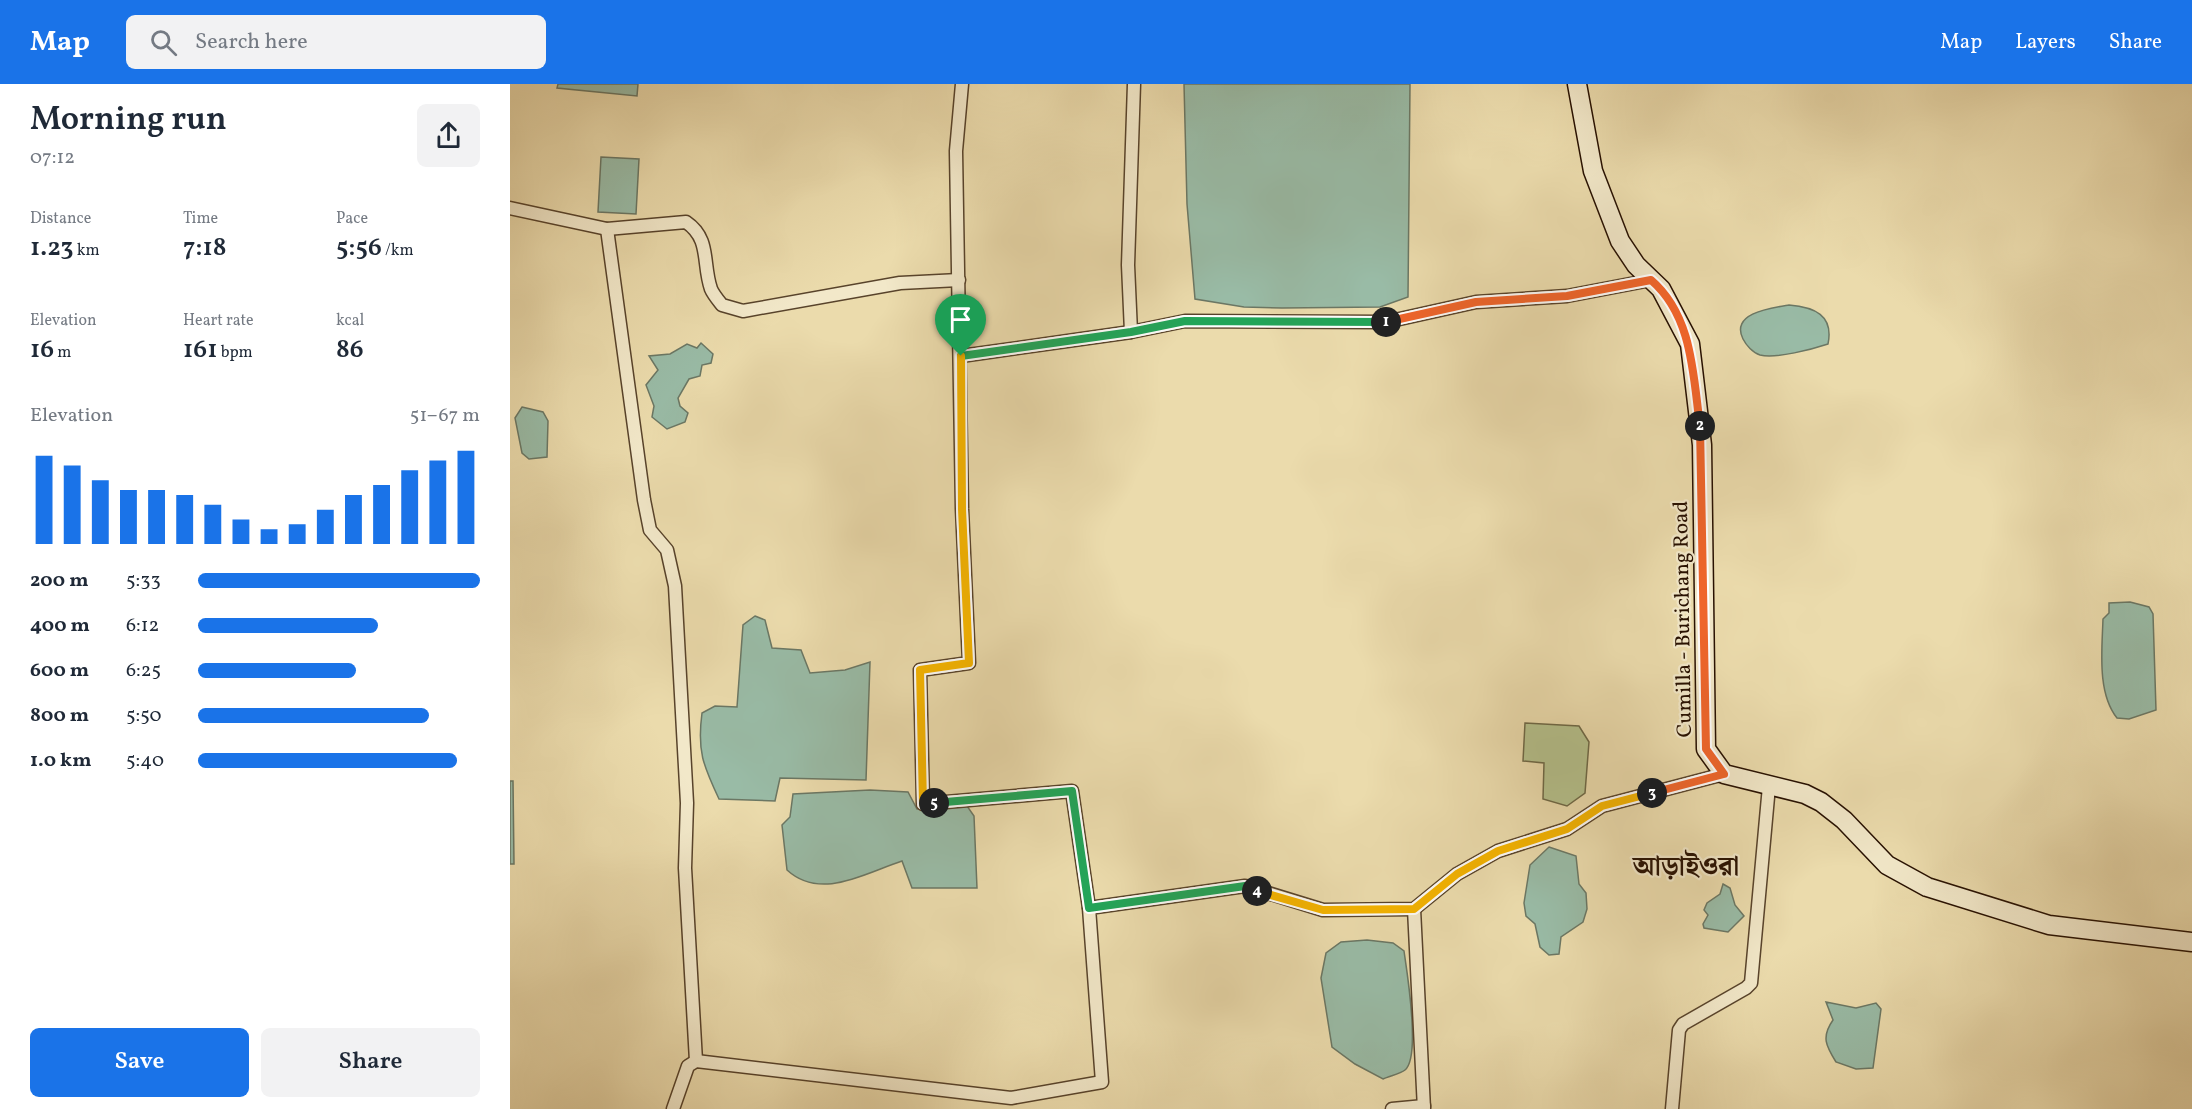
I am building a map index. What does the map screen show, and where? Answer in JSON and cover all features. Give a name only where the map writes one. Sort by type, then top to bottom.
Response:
[{"type":"main road","name":"Cumilla - Burichang Road","points":[[1577,84],[1593,171],[1620,241],[1636,265],[1661,289],[1690,344],[1702,445],[1706,749],[1724,774]]},
{"type":"main road","points":[[1724,774],[1805,794],[1821,802],[1844,820],[1887,865],[1927,887],[2049,925],[2192,942]]},
{"type":"street","points":[[673,1109],[688,1066],[696,1061],[1011,1098],[1102,1082],[1089,908],[1072,791],[923,804],[920,670],[969,663],[962,509],[956,151],[962,84]]},
{"type":"street","points":[[1131,332],[1128,265],[1134,84]]},
{"type":"street","points":[[510,208],[607,229],[686,222],[696,229],[705,245],[711,289],[722,305],[743,311],[900,283],[959,280]]},
{"type":"street","points":[[607,229],[644,500],[650,530],[667,550],[675,586],[687,804],[685,868],[696,1061]]},
{"type":"street","points":[[961,356],[1131,332],[1185,321],[1386,322],[1476,302],[1567,296],[1651,280]]},
{"type":"street","points":[[1089,908],[1245,886],[1323,910],[1414,909],[1457,874],[1498,851],[1567,829],[1602,806],[1724,774]]},
{"type":"street","points":[[1672,1109],[1679,1030],[1683,1024],[1751,983],[1769,786]]},
{"type":"street","points":[[1392,1109],[1424,1108],[1414,909]]},
{"type":"green space","points":[[1525,723],[1579,726],[1589,742],[1585,793],[1567,806],[1543,799],[1544,763],[1523,761]]},
{"type":"shaded area","points":[[558,84],[638,84],[637,96],[557,88]]},
{"type":"shaded area","points":[[1184,84],[1410,84],[1408,297],[1380,307],[1282,308],[1244,307],[1195,299],[1187,204]]},
{"type":"shaded area","points":[[601,157],[639,159],[636,214],[598,212]]},
{"type":"shaded area","points":[[1789,305],[1814,311],[1825,319],[1829,334],[1828,344],[1775,356],[1760,355],[1752,351],[1743,339],[1742,323],[1754,313]]},
{"type":"shaded area","points":[[701,343],[713,354],[711,363],[702,365],[700,376],[689,379],[678,398],[680,406],[688,413],[685,422],[667,429],[652,417],[654,406],[646,385],[658,370],[649,356],[670,354],[687,344],[697,348]]},
{"type":"shaded area","points":[[522,407],[543,412],[548,421],[547,457],[529,459],[522,453],[515,418]]},
{"type":"shaded area","points":[[2130,602],[2149,607],[2153,614],[2156,710],[2129,719],[2117,718],[2111,708],[2106,696],[2102,657],[2103,619],[2109,613],[2109,603]]},
{"type":"shaded area","points":[[755,616],[765,620],[772,648],[801,650],[810,673],[845,670],[870,662],[866,780],[780,778],[775,801],[719,799],[709,777],[701,748],[702,713],[715,706],[737,707],[743,625]]},
{"type":"shaded area","points":[[510,781],[513,781],[514,864],[510,864]]},
{"type":"shaded area","points":[[870,790],[908,792],[917,809],[965,803],[974,816],[977,888],[912,888],[902,861],[843,882],[829,884],[800,879],[787,870],[782,825],[790,817],[793,794]]},
{"type":"shaded area","points":[[1549,847],[1576,856],[1579,884],[1586,893],[1587,909],[1583,922],[1561,937],[1559,954],[1549,955],[1540,947],[1535,924],[1526,916],[1524,903],[1530,865]]},
{"type":"shaded area","points":[[1723,884],[1730,888],[1735,905],[1744,916],[1728,932],[1704,928],[1703,924],[1708,915],[1704,910],[1707,903],[1720,894]]},
{"type":"shaded area","points":[[1367,940],[1393,943],[1404,951],[1410,994],[1413,1032],[1410,1062],[1405,1070],[1383,1079],[1355,1064],[1332,1047],[1321,978],[1326,953],[1341,942]]},
{"type":"shaded area","points":[[1826,1002],[1856,1008],[1876,1003],[1881,1009],[1873,1068],[1856,1069],[1836,1062],[1826,1041],[1827,1031],[1833,1020]]},
{"type":"district","name":"আড়াইওরা","points":[[1686,866]]},
{"type":"route","points":[[1651,280],[1661,289],[1690,344],[1702,445],[1703,658],[1706,749],[1714,764],[1724,774],[1602,806],[1567,829],[1498,851],[1457,874],[1414,909],[1323,910],[1245,886],[1089,908],[1072,791],[923,804],[920,670],[969,663],[962,509],[961,356],[1131,332],[1185,321],[1386,322],[1476,302],[1567,296],[1651,280]]}]
